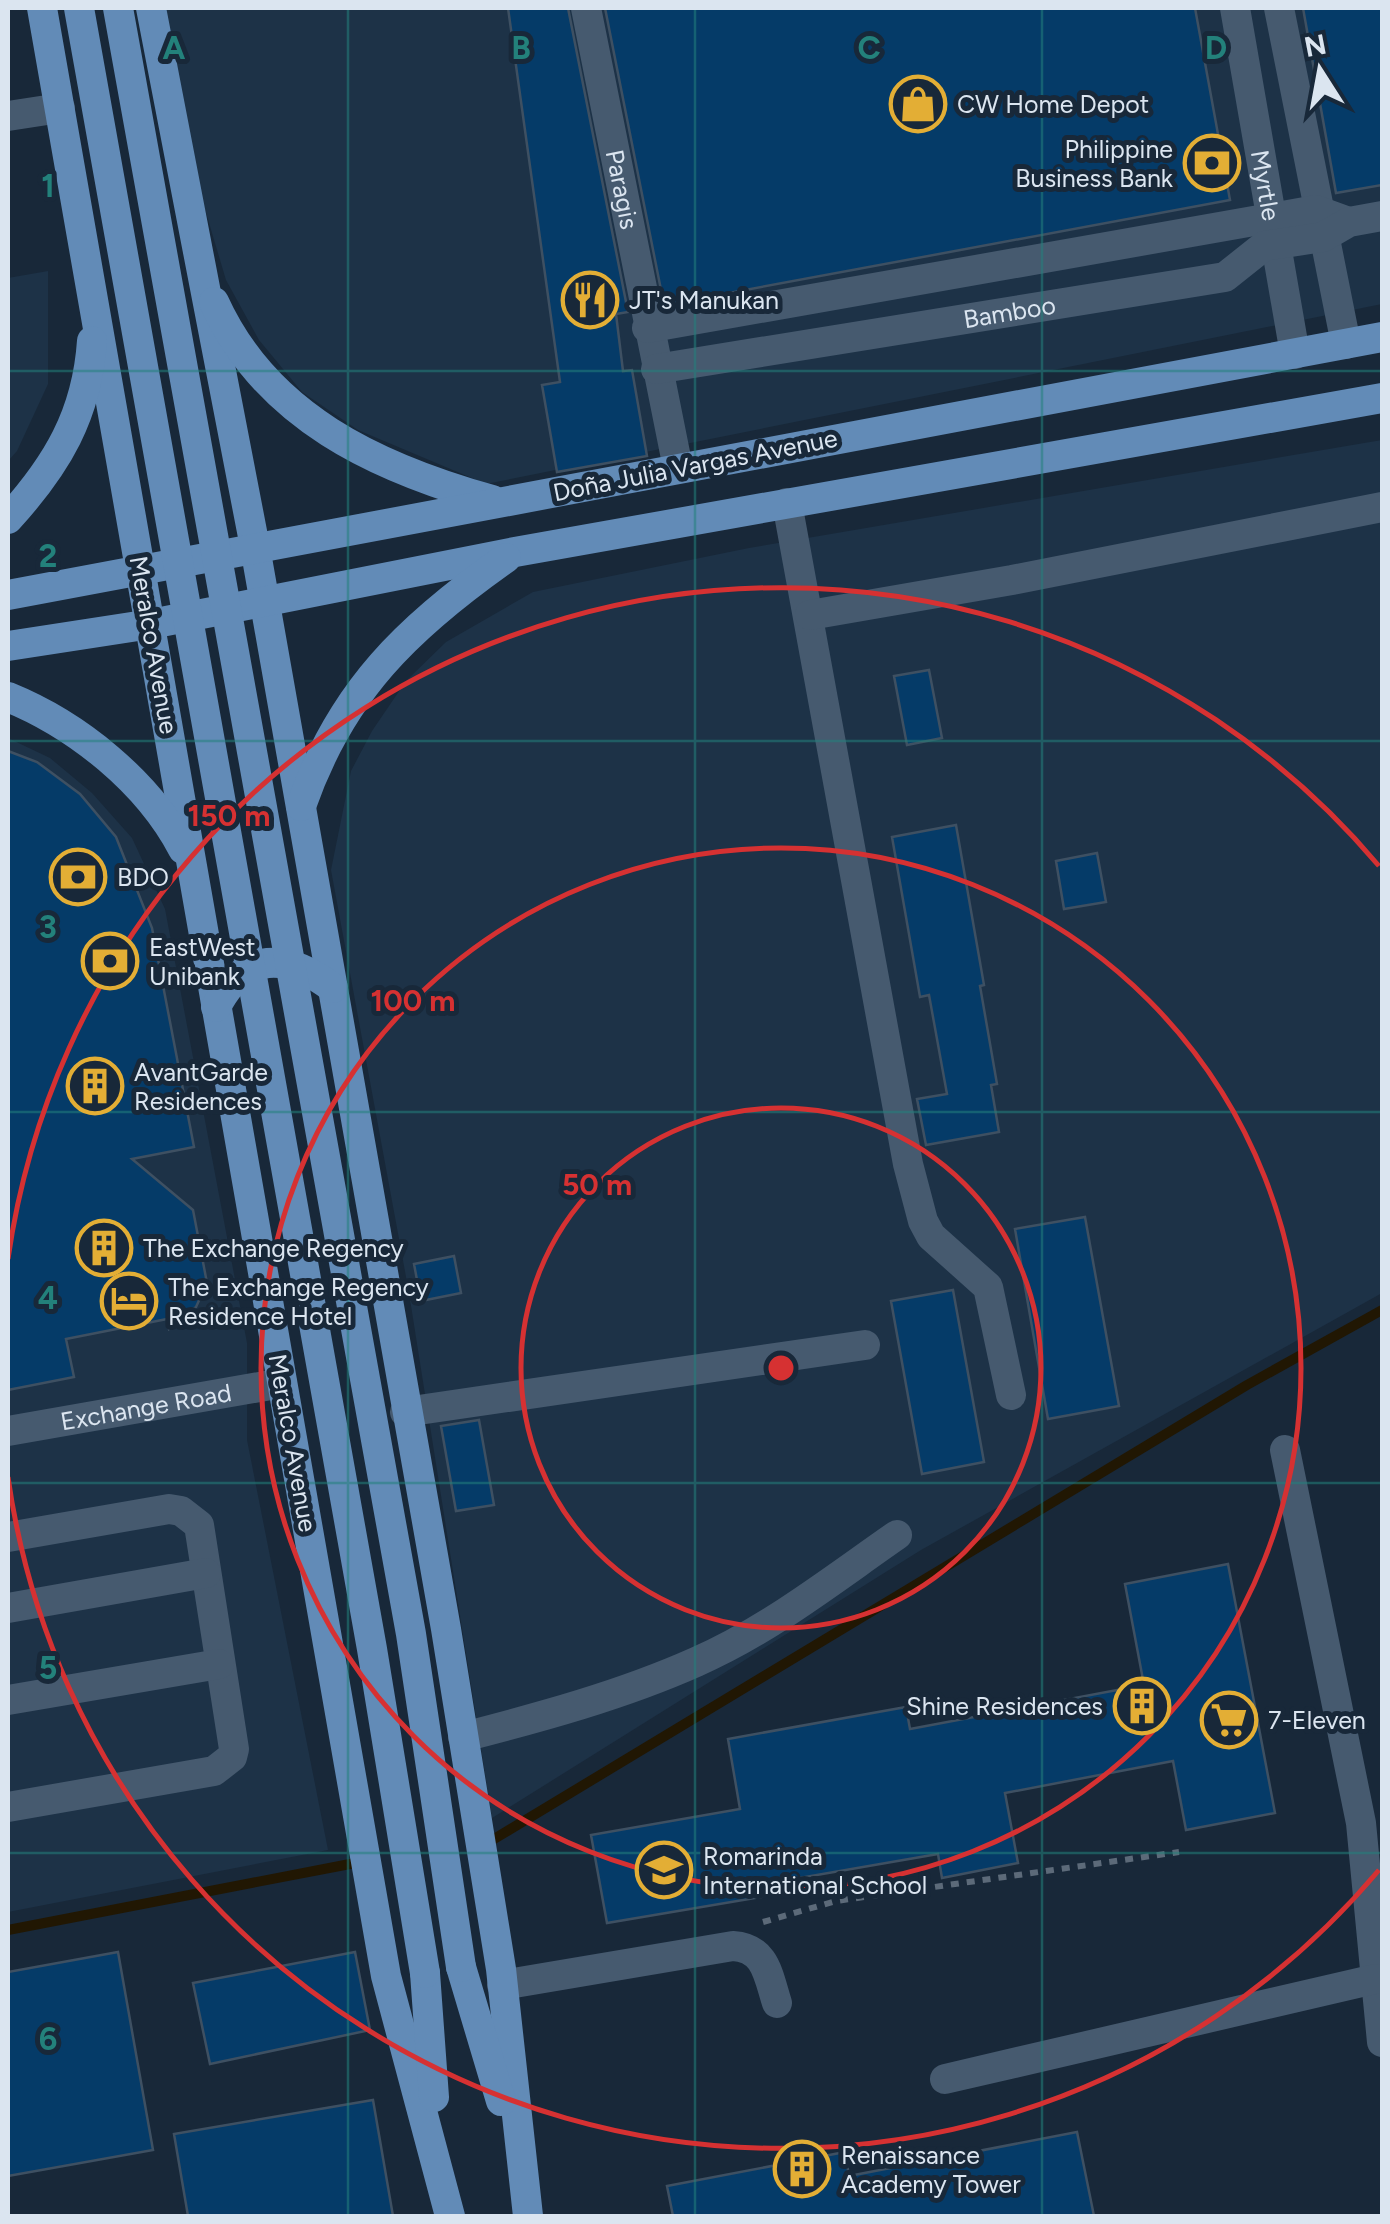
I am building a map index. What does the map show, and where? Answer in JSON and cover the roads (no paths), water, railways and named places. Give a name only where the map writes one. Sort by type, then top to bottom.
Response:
[{"type":"main road","name":"Meralco Avenue","points":[[42,8],[386,1976],[440,2165],[450,2216]]},
{"type":"main road","name":"Meralco Avenue","points":[[78,8],[372,1649],[424,1973],[440,2165]]},
{"type":"main road","points":[[118,8],[410,1634],[460,1967],[519,2161]]},
{"type":"main road","points":[[152,8],[265,601],[462,1737],[502,1985],[528,2216]]},
{"type":"main road","points":[[92,285],[116,311],[153,317],[170,309],[184,293],[197,256]]},
{"type":"main road","points":[[197,256],[246,358],[309,420],[378,460],[500,502]]},
{"type":"main road","points":[[8,519],[49,472],[78,419],[89,375],[92,285]]},
{"type":"main road","points":[[210,323],[193,342],[185,381],[190,444],[210,557],[253,786],[278,821],[302,821]]},
{"type":"main road","name":"Doña Julia Vargas Avenue","points":[[8,595],[1382,337]]},
{"type":"main road","name":"Doña Julia Vargas Avenue","points":[[8,646],[151,624],[514,552],[1382,398]]},
{"type":"main road","points":[[302,821],[334,728],[365,681],[424,620],[514,552]]},
{"type":"main road","points":[[8,696],[50,716],[108,760],[158,811],[191,864]]},
{"type":"main road","points":[[216,1008],[236,976],[258,965],[292,965],[332,988]]},
{"type":"street","name":"Paragis","points":[[586,8],[678,468]]},
{"type":"street","name":"Myrtle","points":[[1235,8],[1294,354]]},
{"type":"street","name":"Myrtle","points":[[1279,8],[1346,344]]},
{"type":"street","points":[[8,116],[60,108]]},
{"type":"street","name":"Bamboo","points":[[647,328],[1382,216]]},
{"type":"street","name":"Bamboo","points":[[656,370],[1225,277],[1274,230]]},
{"type":"street","points":[[787,503],[908,1164],[923,1221],[942,1247],[988,1287],[1011,1395]]},
{"type":"street","points":[[810,615],[1012,580],[1382,506]]},
{"type":"street","points":[[405,1412],[865,1345]]},
{"type":"street","name":"Exchange Road","points":[[8,1430],[282,1383]]},
{"type":"street","points":[[1285,1450],[1361,1823],[1382,2042]]},
{"type":"street","points":[[8,1537],[169,1508],[181,1511],[199,1525],[234,1749],[225,1765],[214,1771],[8,1806]]},
{"type":"street","points":[[462,1737],[601,1697],[699,1662],[799,1606],[897,1536]]},
{"type":"street","points":[[8,1608],[206,1573]]},
{"type":"street","points":[[8,1700],[219,1664]]},
{"type":"street","points":[[502,1985],[748,1947],[762,1956],[777,2003]]},
{"type":"street","points":[[946,2078],[1374,1979]]},
{"type":"waterway","points":[[494,1839],[1247,1385],[1382,1310]]},
{"type":"waterway","points":[[8,1930],[350,1864]]},
{"type":"place","name":"CW Home Depot","points":[[918,104]]},
{"type":"place","name":"Philippine Business Bank","points":[[1212,163]]},
{"type":"place","name":"JT's Manukan","points":[[590,300]]},
{"type":"place","name":"BDO","points":[[78,877]]},
{"type":"place","name":"EastWest Unibank","points":[[110,961]]},
{"type":"place","name":"AvantGarde Residences","points":[[95,1086]]},
{"type":"place","name":"The Exchange Regency","points":[[104,1248]]},
{"type":"place","name":"The Exchange Regency Residence Hotel","points":[[129,1301]]},
{"type":"place","name":"Shine Residences","points":[[1142,1706]]},
{"type":"place","name":"7-Eleven","points":[[1229,1720]]},
{"type":"place","name":"Romarinda International School","points":[[664,1870]]},
{"type":"place","name":"Renaissance Academy Tower","points":[[802,2169]]}]
